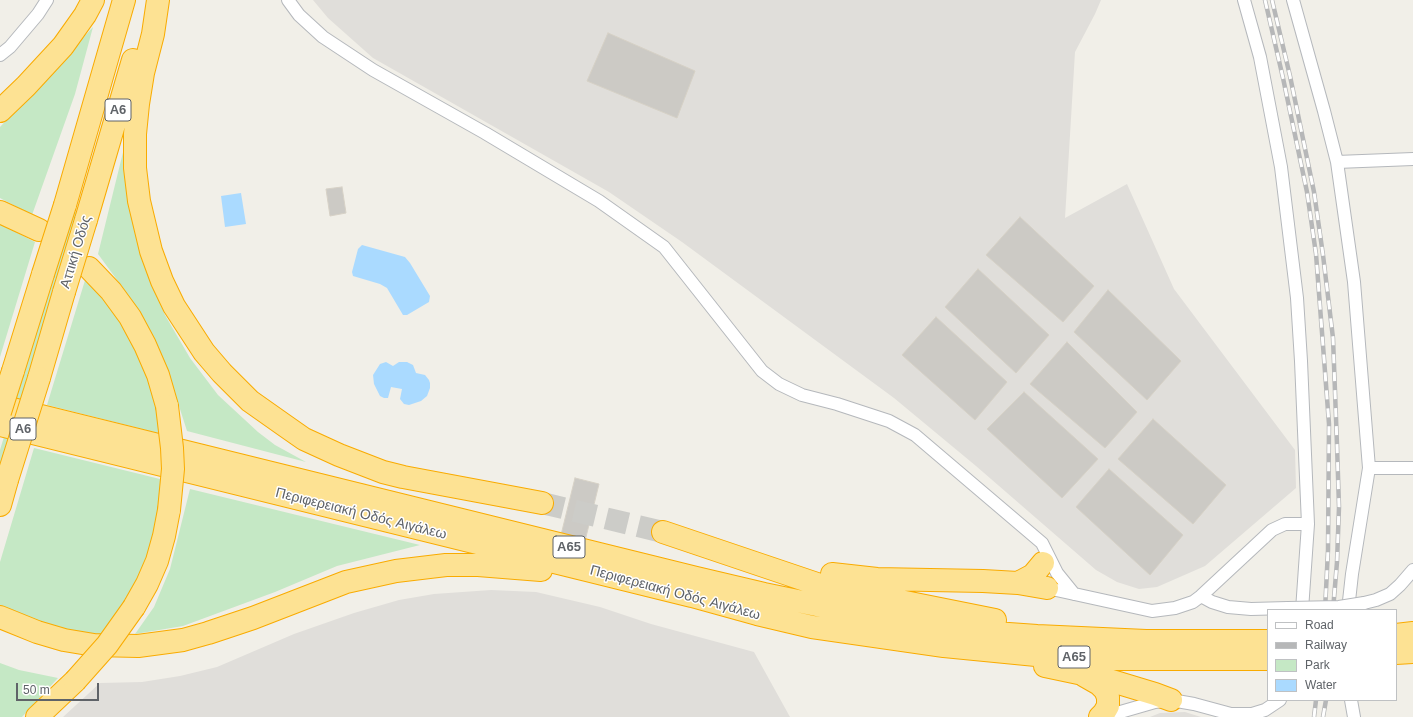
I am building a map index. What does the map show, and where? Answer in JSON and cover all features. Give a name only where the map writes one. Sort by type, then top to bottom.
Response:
[{"type":"highway","points":[[0,111],[26,86],[63,46],[85,15],[93,0]]},
{"type":"highway","name":"Αττική Οδός","points":[[0,412],[65,204],[124,0]]},
{"type":"highway","name":"Αττική Οδός","points":[[0,505],[151,0]]},
{"type":"highway","points":[[158,0],[153,34],[143,73],[135,134],[135,168],[139,201],[151,251],[162,281],[174,306],[204,352],[222,373],[250,401],[304,439],[339,455],[384,472],[403,477],[542,503]]},
{"type":"highway","points":[[0,100],[26,86]]},
{"type":"highway","points":[[0,212],[39,230]]},
{"type":"highway","points":[[37,717],[75,681],[107,645],[134,607],[147,584],[157,560],[170,510],[173,469],[170,427],[167,406],[155,369],[146,345],[130,317],[111,291],[89,268]]},
{"type":"highway","name":"Περιφερειακή Οδός Αιγάλεω","points":[[0,406],[696,578],[879,618],[980,632],[1037,636],[1146,641],[1267,641]]},
{"type":"highway","name":"Περιφερειακή Οδός Αιγάλεω","points":[[0,425],[812,627],[944,646],[1036,655],[1109,659],[1267,660]]},
{"type":"highway","points":[[662,532],[820,585],[976,616],[1032,624],[1100,630],[1146,641]]},
{"type":"highway","points":[[694,542],[824,573],[878,579],[1018,583],[1046,588]]},
{"type":"highway","points":[[1018,583],[1033,575],[1043,553]]},
{"type":"highway","points":[[0,617],[37,632],[64,640],[94,645],[138,646],[160,644],[182,640],[231,626],[346,582],[396,571],[446,566],[486,566],[542,570],[573,575],[633,589],[662,594],[692,596]]},
{"type":"highway","points":[[1397,635],[1413,633]]},
{"type":"highway","points":[[881,636],[901,646],[916,650],[1044,666],[1102,678],[1171,700]]},
{"type":"highway","points":[[1397,653],[1413,652]]},
{"type":"highway","points":[[1079,673],[1099,684],[1105,690],[1108,697],[1108,706],[1100,717]]},
{"type":"street","points":[[0,55],[10,47],[33,20],[47,0]]},
{"type":"street","points":[[288,0],[299,15],[323,37],[373,70],[485,133],[599,201],[664,247],[762,371],[778,384],[802,395],[870,414],[902,427],[927,445],[1043,553],[1074,594]]},
{"type":"street","points":[[1244,0],[1260,57],[1281,167],[1297,298],[1302,361],[1308,524],[1302,609]]},
{"type":"street","points":[[1294,0],[1336,162],[1354,282],[1369,468],[1352,574],[1348,609]]},
{"type":"street","points":[[1336,162],[1413,159]]},
{"type":"street","points":[[1369,468],[1413,468]]},
{"type":"street","points":[[1043,553],[1046,588],[1152,611],[1175,608],[1193,602],[1272,530],[1285,524],[1308,524]]},
{"type":"street","points":[[1201,596],[1212,602],[1228,607],[1245,609],[1340,606],[1364,603],[1390,594],[1413,570]]},
{"type":"street","points":[[1103,717],[1154,702],[1171,700],[1240,715],[1252,714],[1265,710],[1278,701]]},
{"type":"street","points":[[1351,701],[1354,717]]},
{"type":"shaded area","points":[[313,0],[1101,0],[1075,52],[1065,218],[1127,184],[1174,289],[1295,450],[1296,488],[1205,566],[1157,587],[1139,589],[1117,582],[1096,570],[976,466],[894,398],[682,242],[609,192],[373,58],[328,18]]},
{"type":"shaded area","points":[[491,590],[536,592],[600,607],[651,624],[754,652],[790,717],[63,717],[100,683],[142,682],[180,676],[217,667],[294,634],[354,613],[399,600],[434,594]]},
{"type":"shaded area","points":[[1185,712],[1201,717],[1150,717],[1160,713]]},
{"type":"green space","points":[[93,27],[75,94],[32,215],[0,198],[0,127]]},
{"type":"green space","points":[[127,136],[128,198],[142,259],[165,315],[190,358],[218,395],[258,432],[275,445],[306,462],[187,431],[172,384],[153,336],[123,288],[98,254]]},
{"type":"green space","points":[[73,210],[78,214],[0,470],[0,450]]},
{"type":"green space","points":[[0,224],[35,242],[0,357]]},
{"type":"green space","points":[[86,277],[116,313],[149,376],[162,434],[47,405]]},
{"type":"green space","points":[[34,448],[164,480],[151,546],[140,576],[125,605],[101,638],[72,633],[0,607],[0,562]]},
{"type":"green space","points":[[190,489],[420,545],[337,566],[275,592],[183,626],[135,634],[154,607],[170,569]]},
{"type":"green space","points":[[0,663],[19,670],[58,678],[22,717],[0,717]]},
{"type":"water","points":[[241,193],[246,224],[225,227],[221,196]]},
{"type":"water","points":[[362,245],[405,257],[430,296],[429,302],[407,315],[403,315],[387,288],[380,284],[353,276],[352,272],[358,249]]},
{"type":"water","points":[[386,362],[393,366],[399,362],[407,362],[413,365],[416,373],[425,375],[429,380],[430,388],[427,396],[421,401],[409,405],[404,404],[400,399],[402,389],[391,387],[388,398],[380,396],[374,384],[373,375],[380,364]]},
{"type":"building","points":[[608,33],[695,71],[677,118],[587,81]]},
{"type":"building","points":[[342,187],[346,213],[330,216],[326,189]]},
{"type":"building","points":[[1020,217],[1094,286],[1063,322],[986,255]]},
{"type":"building","points":[[978,269],[1049,335],[1016,373],[945,307]]},
{"type":"building","points":[[1108,290],[1181,361],[1147,400],[1074,332]]},
{"type":"building","points":[[936,317],[1007,382],[975,420],[902,355]]},
{"type":"building","points":[[1067,342],[1137,412],[1105,448],[1030,384]]},
{"type":"building","points":[[1024,392],[1098,459],[1062,498],[987,429]]},
{"type":"building","points":[[1153,419],[1226,485],[1193,524],[1118,459]]},
{"type":"building","points":[[1109,469],[1183,535],[1150,575],[1076,507]]},
{"type":"building","points":[[575,478],[599,484],[585,541],[561,535]]},
{"type":"tunnel","points":[[542,503],[663,532]]},
{"type":"railway","points":[[1265,0],[1307,192],[1316,254],[1329,424],[1328,550],[1325,609]]},
{"type":"railway","points":[[1272,0],[1290,76],[1314,192],[1333,338],[1339,507],[1333,609]]},
{"type":"railway","points":[[1314,717],[1316,701]]},
{"type":"railway","points":[[1323,717],[1326,701]]}]
